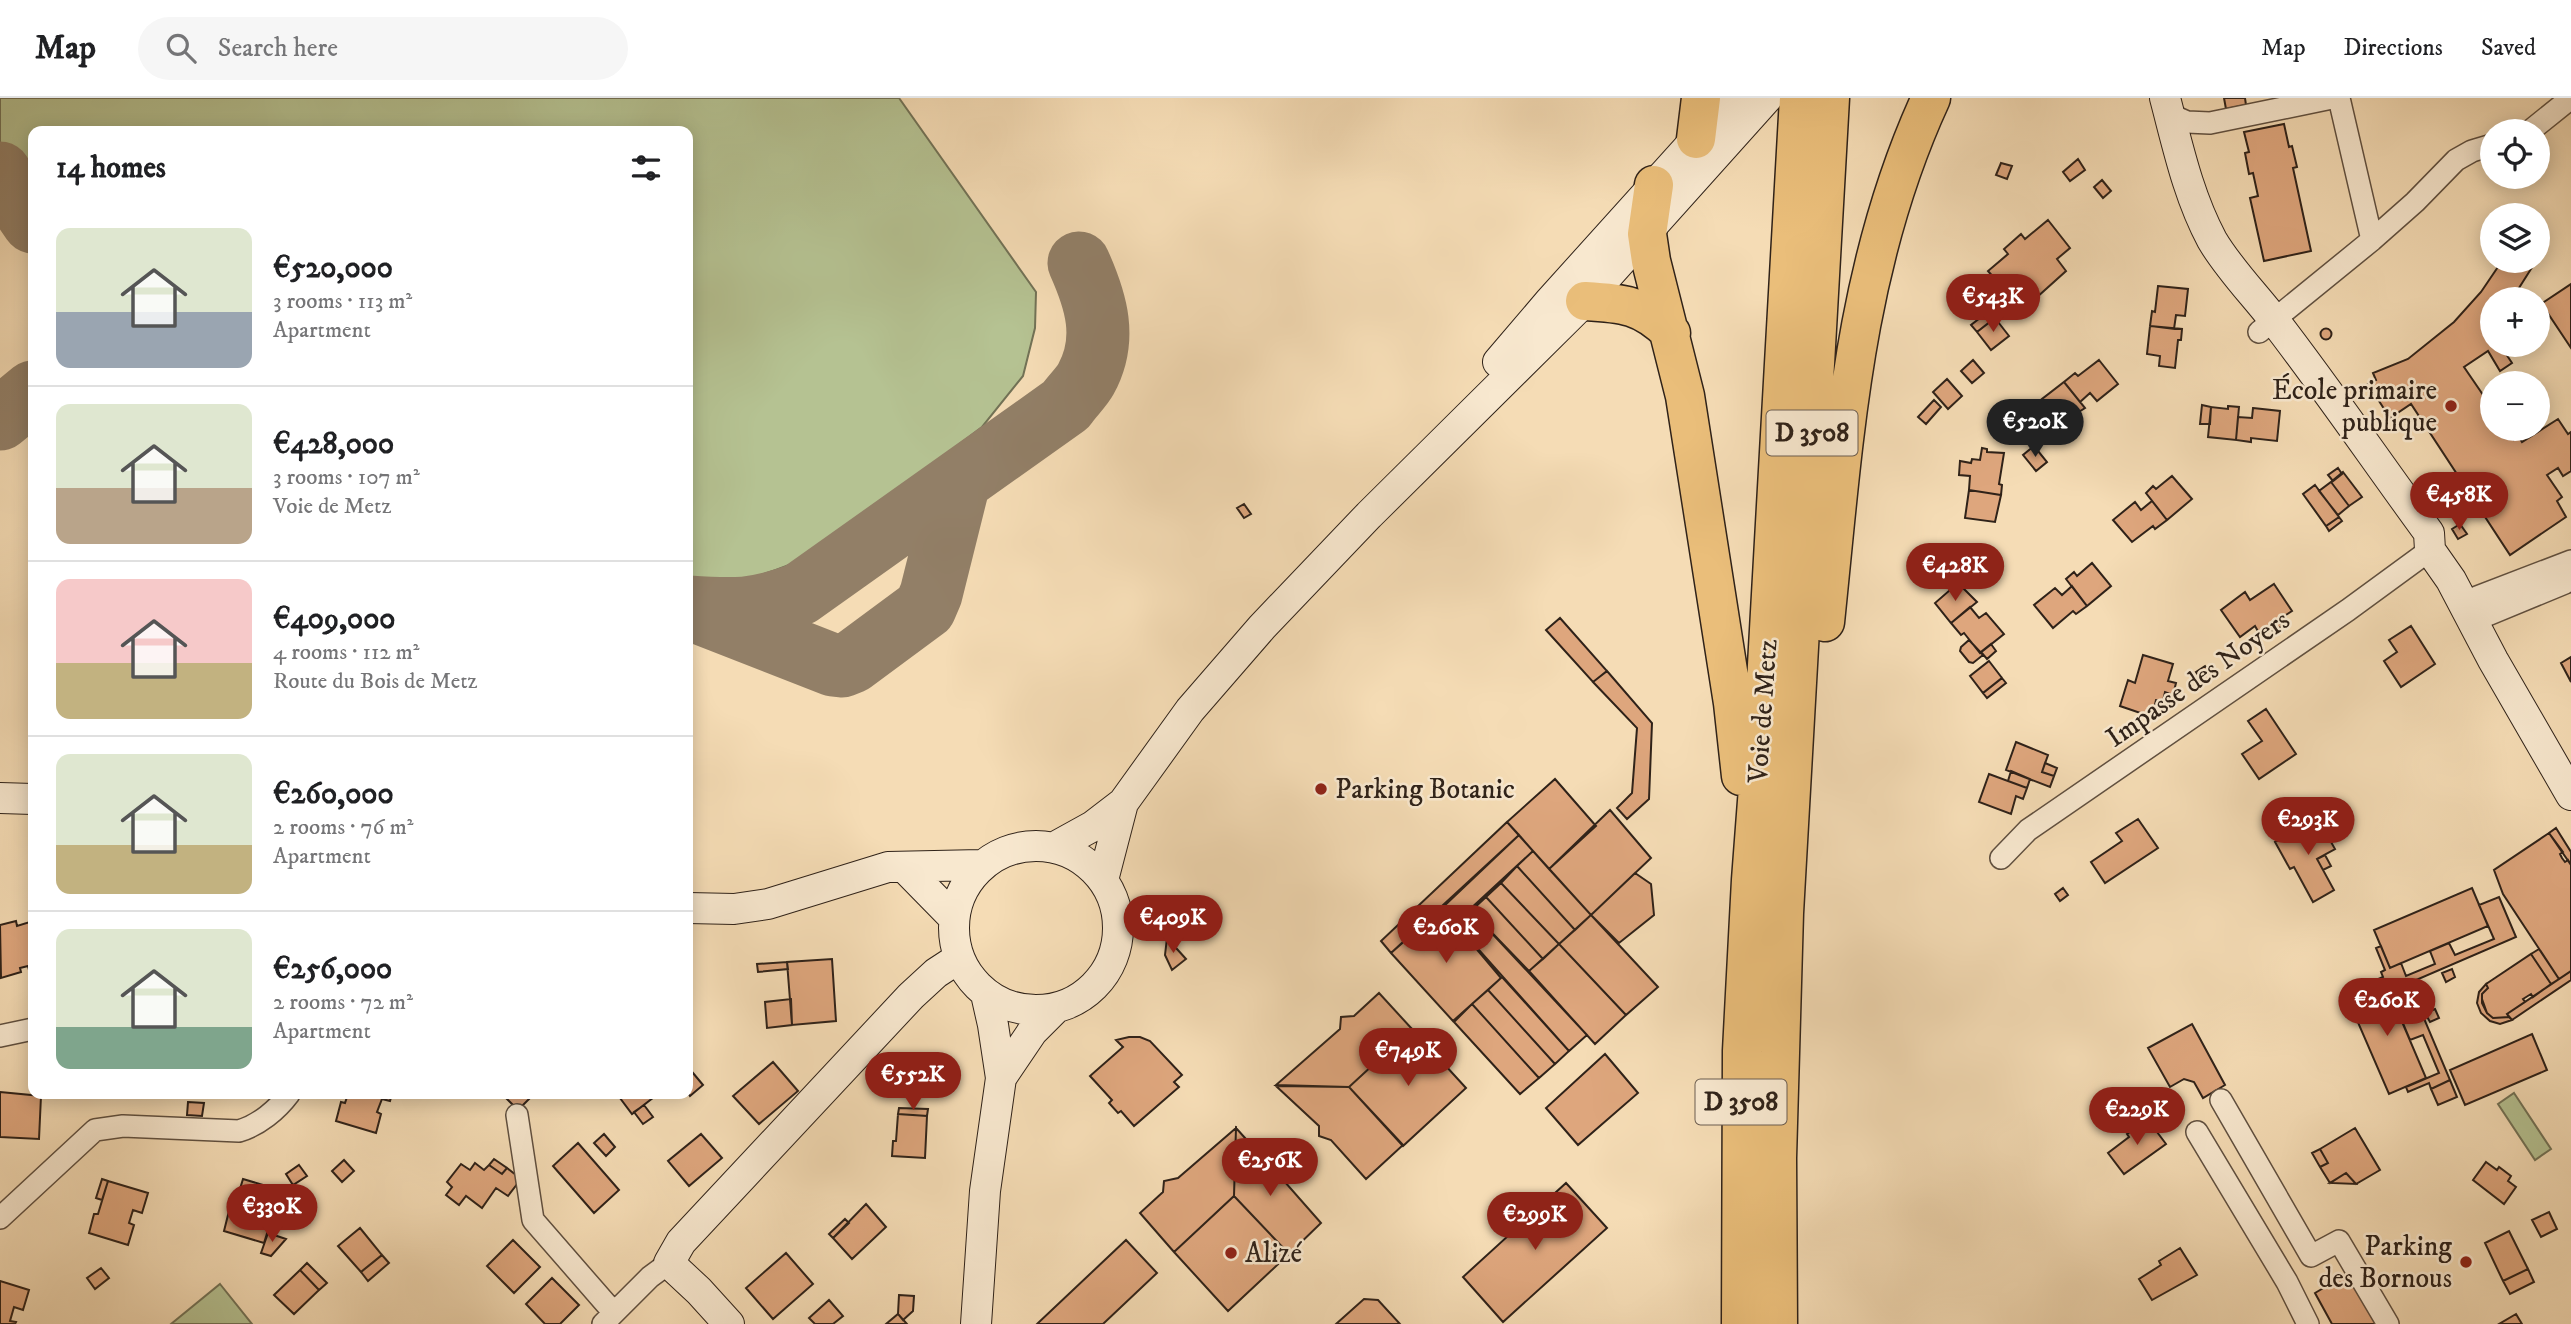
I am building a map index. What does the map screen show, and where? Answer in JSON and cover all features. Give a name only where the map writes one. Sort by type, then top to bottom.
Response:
[{"type":"highway","points":[[1696,139],[1701,98]]},
{"type":"highway","name":"Voie de Metz","points":[[1778,1324],[1778,1066],[1784,914],[1830,98]]},
{"type":"highway","points":[[1778,1066],[1850,385],[1867,286],[1882,230],[1899,178],[1931,98]]},
{"type":"highway","name":"Voie de Metz","points":[[1741,1324],[1742,1051],[1751,880],[1766,683],[1777,99]]},
{"type":"highway","points":[[1654,186],[1647,234],[1651,261],[1685,396],[1699,474],[1734,703],[1751,880]]},
{"type":"highway","points":[[1585,301],[1621,303],[1647,312],[1671,333]]},
{"type":"main road","points":[[1369,515],[1550,301],[1733,98]]},
{"type":"main road","points":[[1055,847],[1093,826],[1123,803],[1152,760],[1207,689],[1369,515],[1585,301],[1777,99]]},
{"type":"main road","points":[[2160,103],[2154,138],[2166,183],[2197,251],[2266,326],[2412,544],[2430,550],[2468,611],[2571,795]]},
{"type":"main road","points":[[0,798],[28,799]]},
{"type":"main road","points":[[1103,880],[1123,803]]},
{"type":"main road","points":[[1029,845],[1055,847],[1074,854],[1090,865],[1103,880],[1115,903],[1118,929],[1114,955],[1105,973],[1092,989],[1075,1000],[1056,1008],[1032,1011],[1007,1006],[986,994],[968,976],[959,958],[953,936],[953,917],[958,898],[981,865],[1003,851],[1029,845]]},
{"type":"main road","points":[[693,908],[734,909],[768,904],[874,870],[981,865]]},
{"type":"main road","points":[[904,867],[953,917]]},
{"type":"main road","points":[[729,1324],[669,1263],[688,1232],[911,996],[936,972],[959,958]]},
{"type":"main road","points":[[976,1324],[985,1191],[1001,1078],[986,994]]},
{"type":"main road","points":[[1001,1078],[1032,1032],[1056,1008]]},
{"type":"street","points":[[2160,103],[2187,122],[2210,123],[2332,98]]},
{"type":"street","points":[[2339,98],[2372,240]]},
{"type":"street","points":[[2545,119],[2571,98]]},
{"type":"street","points":[[2266,326],[2372,240],[2415,202],[2456,160],[2480,149]]},
{"type":"street","name":"Impasse des Noyers","points":[[2001,858],[2028,830],[2348,610],[2430,550]]},
{"type":"street","points":[[2468,611],[2571,561]]},
{"type":"street","points":[[2468,611],[2565,583],[2571,578]]},
{"type":"street","points":[[0,1037],[28,1029]]},
{"type":"street","points":[[0,1218],[94,1130],[123,1126],[239,1131],[256,1124],[285,1099]]},
{"type":"street","points":[[2221,1100],[2311,1256],[2339,1241],[2389,1324]]},
{"type":"street","points":[[517,1115],[533,1220],[609,1318],[650,1277],[669,1263]]},
{"type":"street","points":[[2197,1132],[2287,1282],[2308,1324]]},
{"type":"green space","points":[[0,98],[899,98],[1036,292],[1035,328],[1023,376],[982,427],[819,551],[771,572],[739,580],[693,583],[693,126],[28,126],[28,183],[0,144]]},
{"type":"green space","points":[[2514,1093],[2551,1149],[2535,1160],[2498,1104]]},
{"type":"green space","points":[[220,1284],[252,1324],[171,1324]]},
{"type":"shaded area","points":[[912,1055],[929,1056],[928,1088],[911,1088]]},
{"type":"building","points":[[2224,98],[2245,98],[2246,105],[2226,109]]},
{"type":"building","points":[[2284,124],[2297,167],[2293,168],[2311,251],[2264,261],[2250,198],[2258,196],[2253,173],[2249,174],[2245,153],[2249,152],[2244,132]]},
{"type":"building","points":[[2078,159],[2085,170],[2070,181],[2063,172]]},
{"type":"building","points":[[2001,163],[2012,166],[2007,179],[1996,175]]},
{"type":"building","points":[[2102,180],[2111,191],[2103,198],[2094,187]]},
{"type":"building","points":[[2048,220],[2070,248],[2057,259],[2066,271],[2036,298],[2023,281],[2008,294],[1988,271],[2008,254],[2004,249],[2021,234],[2025,239]]},
{"type":"building","name":"École primaire publique","points":[[2494,273],[2528,273],[2520,287],[2484,287]]},
{"type":"building","points":[[2571,284],[2571,348],[2550,316],[2550,298]]},
{"type":"building","points":[[2158,286],[2188,289],[2185,316],[2176,315],[2174,329],[2150,326],[2152,311],[2155,312]]},
{"type":"building","name":"École primaire publique","points":[[2480,293],[2480,356],[2464,367],[2480,390],[2480,441],[2550,441],[2550,424],[2558,419],[2568,434],[2571,432],[2571,471],[2563,476],[2558,468],[2547,475],[2562,497],[2557,501],[2566,517],[2510,555],[2411,404],[2390,418],[2368,384],[2376,380],[2373,373],[2408,359],[2454,322]]},
{"type":"building","points":[[1989,311],[1995,318],[1977,332],[1971,325]]},
{"type":"building","points":[[1995,318],[2009,336],[1991,350],[1977,332]]},
{"type":"building","points":[[2150,326],[2182,329],[2175,368],[2159,366],[2160,356],[2147,354]]},
{"type":"building","points":[[2326,328],[2332,334],[2326,340],[2320,334]]},
{"type":"building","name":"École primaire publique","points":[[2492,357],[2508,357],[2512,363],[2500,371]]},
{"type":"building","points":[[1973,360],[1984,373],[1972,383],[1961,371]]},
{"type":"building","points":[[2099,360],[2118,384],[2097,401],[2090,393],[2080,402],[2064,382],[2075,373],[2078,376]]},
{"type":"building","points":[[1947,379],[1962,396],[1948,409],[1933,392]]},
{"type":"building","points":[[2064,382],[2085,408],[2061,423],[2042,399]]},
{"type":"building","points":[[1934,400],[1941,407],[1926,424],[1918,417]]},
{"type":"building","points":[[2202,405],[2211,407],[2210,424],[2200,424]]},
{"type":"building","points":[[2228,406],[2239,407],[2236,440],[2208,437],[2211,407],[2228,409]]},
{"type":"building","points":[[2253,408],[2280,411],[2277,441],[2251,438],[2251,442],[2236,440],[2238,417],[2252,418]]},
{"type":"building","points":[[2034,446],[2047,462],[2036,471],[2023,455]]},
{"type":"building","points":[[1982,448],[1987,449],[1987,452],[2004,453],[1999,484],[2002,485],[2001,495],[1969,490],[1970,476],[1959,475],[1960,461],[1971,463],[1972,459],[1980,460]]},
{"type":"building","points":[[2338,468],[2342,474],[2333,481],[2328,475]]},
{"type":"building","points":[[2343,472],[2362,497],[2349,506],[2331,482]]},
{"type":"building","points":[[2172,476],[2192,499],[2167,520],[2146,493],[2153,486],[2156,489]]},
{"type":"building","points":[[2331,482],[2349,506],[2338,515],[2319,491]]},
{"type":"building","points":[[2315,485],[2339,517],[2326,526],[2303,494]]},
{"type":"building","points":[[1969,490],[2001,495],[1995,522],[1965,518]]},
{"type":"building","points":[[2152,501],[2167,520],[2155,529],[2153,526],[2132,542],[2113,520],[2135,502],[2141,510]]},
{"type":"building","points":[[1244,504],[1251,514],[1244,518],[1237,508]]},
{"type":"building","points":[[2339,517],[2342,521],[2329,531],[2326,526]]},
{"type":"building","points":[[2460,524],[2467,534],[2458,539],[2452,529]]},
{"type":"building","points":[[2092,563],[2111,586],[2087,606],[2066,579],[2074,572],[2077,576]]},
{"type":"building","points":[[1958,583],[1977,602],[1951,623],[1935,603]]},
{"type":"building","points":[[2274,584],[2292,611],[2278,620],[2282,626],[2273,632],[2269,627],[2259,633],[2255,626],[2240,637],[2221,610],[2245,592],[2250,600]]},
{"type":"building","points":[[2072,586],[2087,606],[2076,614],[2073,611],[2053,628],[2034,605],[2055,588],[2062,595]]},
{"type":"building","points":[[1970,607],[1979,618],[1986,613],[2004,634],[1980,653],[1964,633],[1961,635],[1951,623]]},
{"type":"building","points":[[1560,618],[1607,671],[1593,682],[1546,630]]},
{"type":"building","points":[[2411,626],[2435,664],[2401,687],[2384,661],[2397,652],[2389,640]]},
{"type":"building","points":[[1969,640],[1983,655],[1973,663],[1960,651]]},
{"type":"building","points":[[1991,644],[1996,651],[1987,659],[1981,652]]},
{"type":"building","points":[[2143,655],[2173,664],[2168,681],[2176,683],[2173,695],[2165,692],[2163,701],[2156,700],[2152,717],[2120,706],[2128,680],[2135,683]]},
{"type":"building","points":[[2571,657],[2571,682],[2561,663]]},
{"type":"building","points":[[1989,661],[2002,678],[1983,693],[1970,676]]},
{"type":"building","points":[[2205,666],[2214,678],[2204,684],[2196,672]]},
{"type":"building","points":[[1607,671],[1652,723],[1649,799],[1627,819],[1617,808],[1632,793],[1637,728],[1593,682]]},
{"type":"building","points":[[2002,678],[2006,683],[1987,698],[1983,693]]},
{"type":"building","points":[[2266,709],[2296,754],[2259,779],[2242,754],[2262,741],[2248,721]]},
{"type":"building","points":[[2016,742],[2048,755],[2042,772],[2054,776],[2050,787],[2006,770]]},
{"type":"building","points":[[2045,763],[2057,768],[2054,776],[2042,772]]},
{"type":"building","points":[[2011,771],[2030,779],[2027,788],[2008,781]]},
{"type":"building","points":[[1989,774],[2027,788],[2023,799],[2016,796],[2011,814],[1979,802]]},
{"type":"building","points":[[1555,779],[1596,826],[1549,869],[1507,822]]},
{"type":"building","points":[[1610,810],[1651,858],[1591,915],[1549,869]]},
{"type":"building","points":[[2138,819],[2158,848],[2105,883],[2091,862],[2122,841],[2116,833]]},
{"type":"building","points":[[2318,819],[2335,849],[2317,859],[2334,890],[2313,902],[2294,867],[2290,869],[2275,842]]},
{"type":"building","points":[[1507,822],[1519,835],[1391,953],[1381,941]]},
{"type":"building","points":[[2556,828],[2571,852],[2571,865],[2549,833]]},
{"type":"building","points":[[2549,833],[2563,852],[2560,854],[2562,858],[2565,862],[2568,860],[2571,865],[2571,971],[2559,979],[2503,894],[2494,870]]},
{"type":"building","points":[[1519,835],[1533,851],[1455,923],[1442,908]]},
{"type":"building","points":[[1533,851],[1591,915],[1575,930],[1517,866]]},
{"type":"building","points":[[2325,855],[2331,866],[2323,870],[2317,859]]},
{"type":"building","points":[[1517,866],[1575,930],[1559,944],[1501,883]]},
{"type":"building","points":[[1635,873],[1651,884],[1654,915],[1619,943],[1591,915]]},
{"type":"building","points":[[1501,883],[1559,944],[1543,959],[1486,897]]},
{"type":"building","points":[[2063,888],[2068,895],[2060,901],[2055,894]]},
{"type":"building","points":[[2472,888],[2488,926],[2390,968],[2374,930]]},
{"type":"building","points":[[1486,897],[1543,959],[1529,971],[1471,911]]},
{"type":"building","points":[[2499,897],[2516,937],[2409,983],[2450,1080],[2431,1089],[2429,1083],[2408,1092],[2406,1087],[2439,1073],[2423,1035],[2410,1040],[2402,1021],[2414,1015],[2402,986],[2389,991],[2385,982],[2364,990],[2362,986],[2383,977],[2381,972],[2385,970],[2376,948],[2381,946],[2390,968],[2401,963],[2406,976],[2435,964],[2430,951],[2449,943],[2455,955],[2494,939],[2479,905]]},
{"type":"building","points":[[1442,908],[1501,978],[1453,1021],[1391,953]]},
{"type":"building","points":[[1471,911],[1587,1035],[1569,1051],[1455,923]]},
{"type":"building","points":[[1591,915],[1658,987],[1626,1015],[1559,944]]},
{"type":"building","points":[[16,921],[17,926],[28,923],[28,966],[20,968],[21,972],[1,978],[0,925]]},
{"type":"building","points":[[1167,938],[1186,959],[1172,970],[1165,955]]},
{"type":"building","points":[[1559,944],[1626,1015],[1595,1044],[1529,971]]},
{"type":"building","points":[[2539,949],[2559,979],[2551,984],[2531,954]]},
{"type":"building","points":[[2531,954],[2551,984],[2533,997],[2531,994],[2523,999],[2525,1002],[2507,1014],[2509,1017],[2493,1018],[2482,1003],[2482,994],[2488,988],[2486,984]]},
{"type":"building","points":[[832,959],[836,1021],[792,1025],[787,962]]},
{"type":"building","points":[[787,962],[788,969],[758,972],[757,964]]},
{"type":"building","points":[[2452,969],[2455,977],[2446,982],[2442,973]]},
{"type":"building","points":[[2571,971],[2571,980],[2512,1020],[2507,1014]]},
{"type":"building","points":[[1502,977],[1569,1051],[1555,1064],[1488,990]]},
{"type":"building","points":[[2385,982],[2426,1078],[2389,1094],[2347,997]]},
{"type":"building","points":[[2486,984],[2488,988],[2482,994],[2482,999],[2487,1013],[2493,1018],[2509,1017],[2512,1020],[2500,1024],[2490,1021],[2481,1013],[2477,1003],[2479,992]]},
{"type":"building","points":[[1488,990],[1555,1064],[1539,1078],[1472,1004]]},
{"type":"building","points":[[1379,993],[1412,1029],[1349,1087],[1276,1085],[1340,1029],[1341,1017],[1354,1016]]},
{"type":"building","points":[[791,999],[792,1025],[767,1028],[765,1002]]},
{"type":"building","points":[[1472,1004],[1539,1078],[1520,1094],[1454,1022]]},
{"type":"building","points":[[2435,1009],[2439,1018],[2430,1022],[2425,1013]]},
{"type":"building","points":[[2192,1024],[2225,1085],[2203,1098],[2194,1082],[2184,1079],[2170,1087],[2148,1048]]},
{"type":"building","points":[[1412,1029],[1466,1088],[1403,1146],[1349,1087]]},
{"type":"building","points":[[2532,1034],[2547,1070],[2465,1105],[2450,1070]]},
{"type":"building","points":[[1129,1037],[1150,1041],[1182,1075],[1174,1082],[1179,1087],[1134,1126],[1121,1111],[1118,1113],[1109,1103],[1112,1100],[1090,1076],[1123,1047],[1116,1040]]},
{"type":"building","points":[[1605,1054],[1638,1093],[1578,1145],[1546,1108]]},
{"type":"building","points":[[773,1062],[798,1091],[759,1124],[733,1096]]},
{"type":"building","points":[[693,1073],[703,1085],[693,1093]]},
{"type":"building","points":[[2450,1080],[2457,1097],[2438,1105],[2431,1089]]},
{"type":"building","points":[[1276,1086],[1349,1087],[1403,1145],[1366,1179],[1331,1140],[1319,1136],[1319,1126]]},
{"type":"building","points":[[0,1092],[28,1095],[28,1099],[41,1099],[39,1139],[0,1137]]},
{"type":"building","points":[[346,1099],[382,1099],[377,1112],[381,1114],[376,1133],[336,1121],[341,1102],[345,1103]]},
{"type":"building","points":[[507,1099],[529,1099],[518,1110]]},
{"type":"building","points":[[621,1099],[652,1099],[632,1114]]},
{"type":"building","points":[[188,1102],[204,1103],[202,1116],[187,1115]]},
{"type":"building","points":[[644,1105],[653,1117],[643,1124],[634,1112]]},
{"type":"building","points":[[899,1108],[928,1109],[927,1116],[898,1114]]},
{"type":"building","points":[[898,1114],[927,1116],[925,1158],[892,1156]]},
{"type":"building","points":[[2148,1120],[2166,1144],[2124,1174],[2108,1153],[2129,1137],[2127,1134]]},
{"type":"building","name":"Alizé","points":[[1236,1128],[1275,1171],[1286,1172],[1284,1181],[1321,1223],[1289,1254],[1234,1196]]},
{"type":"building","name":"Alizé","points":[[1236,1128],[1234,1196],[1174,1252],[1140,1213],[1163,1192],[1164,1181],[1178,1178]]},
{"type":"building","points":[[2355,1128],[2380,1170],[2356,1184],[2346,1173],[2330,1183],[2320,1167],[2328,1163],[2320,1149]]},
{"type":"building","points":[[604,1134],[615,1147],[606,1156],[594,1143]]},
{"type":"building","points":[[701,1134],[722,1158],[689,1186],[668,1161]]},
{"type":"building","points":[[578,1143],[619,1190],[594,1213],[553,1166]]},
{"type":"building","points":[[2320,1149],[2328,1163],[2320,1167],[2312,1153]]},
{"type":"building","points":[[494,1159],[507,1168],[502,1174],[489,1165]]},
{"type":"building","points":[[344,1160],[354,1171],[342,1182],[332,1171]]},
{"type":"building","points":[[2486,1162],[2511,1176],[2508,1181],[2516,1187],[2504,1204],[2473,1180]]},
{"type":"building","points":[[475,1163],[484,1170],[489,1165],[502,1174],[507,1168],[521,1179],[508,1196],[496,1188],[482,1208],[466,1196],[459,1205],[446,1195],[452,1187],[447,1182],[461,1164],[470,1170]]},
{"type":"building","points":[[299,1165],[307,1176],[293,1185],[286,1174]]},
{"type":"building","points":[[2346,1173],[2356,1184],[2330,1183]]},
{"type":"building","points":[[102,1179],[108,1181],[102,1200],[96,1198]]},
{"type":"building","points":[[243,1179],[283,1191],[277,1211],[269,1208],[265,1222],[270,1224],[264,1243],[224,1231],[229,1211],[233,1212]]},
{"type":"building","points":[[108,1181],[148,1193],[142,1213],[133,1210],[129,1223],[134,1225],[128,1245],[89,1233]]},
{"type":"building","points":[[1566,1183],[1607,1228],[1503,1322],[1463,1277]]},
{"type":"building","name":"Alizé","points":[[1234,1196],[1289,1254],[1228,1311],[1174,1252]]},
{"type":"building","points":[[866,1204],[886,1227],[852,1259],[833,1238]]},
{"type":"building","points":[[2549,1212],[2557,1229],[2541,1237],[2532,1220]]},
{"type":"building","points":[[845,1219],[849,1223],[833,1238],[829,1234]]},
{"type":"building","points":[[360,1228],[382,1255],[361,1272],[338,1246]]},
{"type":"building","points":[[2509,1231],[2528,1269],[2503,1281],[2485,1243]]},
{"type":"building","points":[[268,1233],[286,1239],[271,1256],[261,1253]]},
{"type":"building","points":[[513,1240],[540,1267],[514,1293],[487,1266]]},
{"type":"building","points":[[1126,1240],[1157,1273],[1103,1324],[1037,1324]]},
{"type":"building","points":[[2180,1248],[2197,1275],[2152,1300],[2139,1279],[2161,1265],[2159,1261]]},
{"type":"building","points":[[786,1253],[813,1284],[773,1319],[746,1288]]},
{"type":"building","points":[[382,1255],[389,1263],[368,1281],[361,1272]]},
{"type":"building","points":[[307,1263],[327,1283],[319,1290],[300,1270]]},
{"type":"building","points":[[101,1268],[109,1278],[95,1289],[87,1278]]},
{"type":"building","points":[[2528,1269],[2534,1282],[2510,1294],[2503,1281]]},
{"type":"building","points":[[300,1270],[319,1290],[294,1314],[274,1295]]},
{"type":"building","points":[[2349,1273],[2378,1324],[2332,1324],[2315,1293]]},
{"type":"building","points":[[552,1278],[579,1305],[560,1324],[545,1324],[526,1304]]},
{"type":"building","points":[[0,1281],[29,1290],[23,1310],[14,1307],[10,1321],[16,1322],[15,1324],[0,1324]]},
{"type":"building","points":[[899,1295],[914,1296],[913,1311],[903,1320],[898,1314]]},
{"type":"building","points":[[1364,1299],[1378,1300],[1400,1324],[1336,1324]]},
{"type":"building","points":[[829,1300],[843,1316],[833,1324],[815,1324],[809,1318]]},
{"type":"building","points":[[898,1314],[907,1324],[886,1324]]},
{"type":"building","points":[[2516,1314],[2522,1324],[2499,1324]]},
{"type":"taxiway","points":[[0,173],[28,215]]},
{"type":"taxiway","points":[[693,607],[744,608],[770,604],[800,594],[1066,405],[1086,379],[1097,349],[1097,320],[1079,263]]},
{"type":"taxiway","points":[[0,419],[28,396]]},
{"type":"taxiway","points":[[705,615],[833,665],[842,666],[852,662],[925,608],[931,594],[959,482]]},
{"type":"place","name":"École primaire publique","points":[[2451,406]]},
{"type":"place","name":"Parking Botanic","points":[[1321,789]]},
{"type":"place","name":"Alizé","points":[[1231,1253]]},
{"type":"place","name":"Parking des Bornous","points":[[2466,1262]]}]
